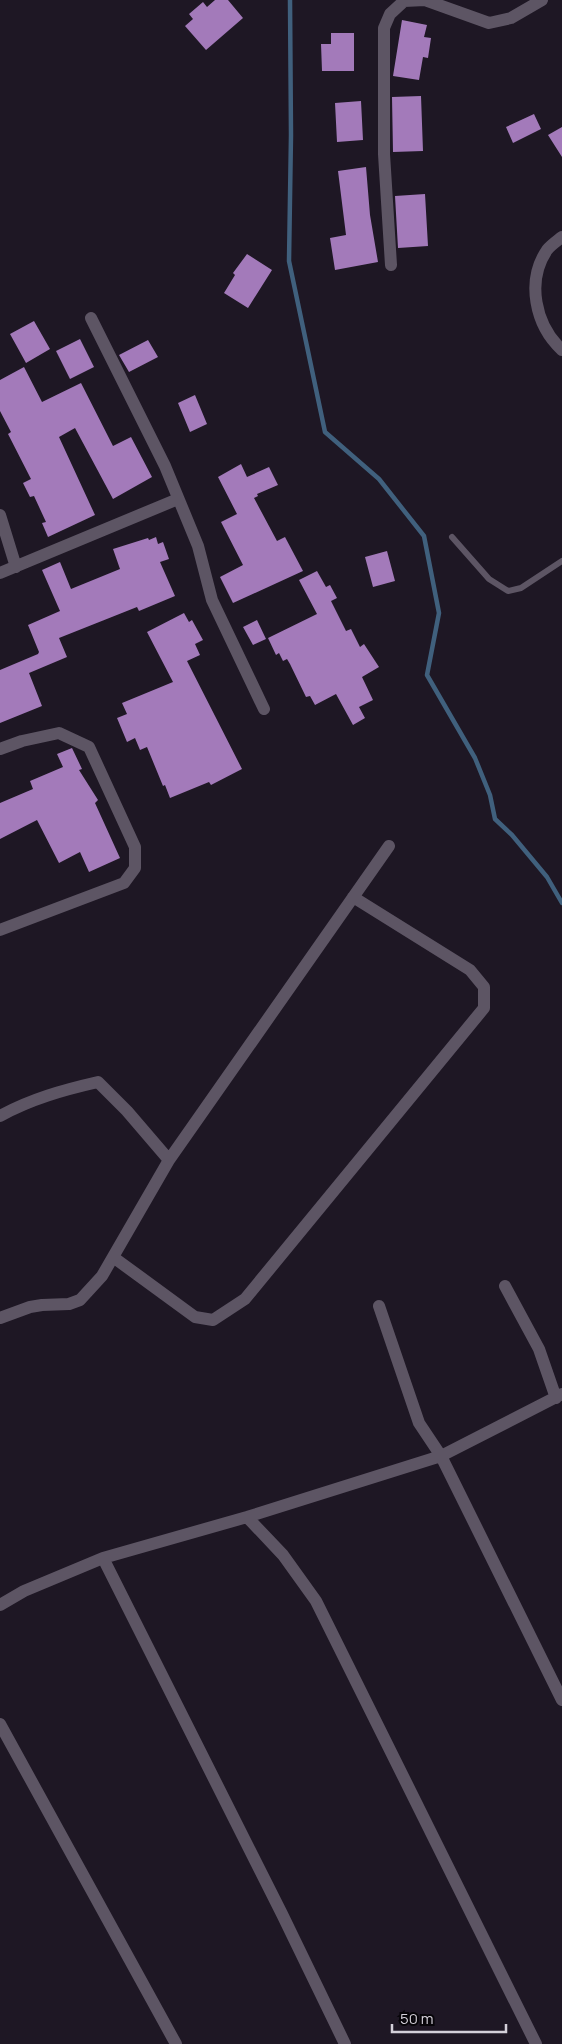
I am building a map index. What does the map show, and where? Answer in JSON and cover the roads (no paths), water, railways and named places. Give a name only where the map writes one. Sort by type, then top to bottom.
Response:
[{"type":"street","points":[[391,265],[384,154],[384,28],[390,14],[404,1],[425,0],[439,2],[489,24],[511,18],[542,0]]},
{"type":"street","points":[[562,237],[548,250],[534,281],[539,317],[555,344],[562,350]]},
{"type":"street","points":[[91,318],[165,466],[198,546],[212,600],[264,708]]},
{"type":"street","points":[[0,573],[178,499]]},
{"type":"street","points":[[0,515],[16,567]]},
{"type":"street","points":[[0,749],[22,741],[59,733],[89,747],[135,847],[135,868],[124,884],[0,930]]},
{"type":"street","points":[[0,1318],[42,1304],[69,1304],[80,1300],[102,1276],[170,1160],[389,846]]},
{"type":"street","points":[[113,1257],[195,1317],[213,1320],[246,1299],[484,1008],[484,987],[470,970],[353,897]]},
{"type":"street","points":[[0,1116],[22,1104],[68,1089],[98,1082],[127,1111],[170,1160]]},
{"type":"street","points":[[0,1605],[24,1591],[103,1558],[247,1517],[441,1456],[559,1396],[539,1349],[505,1286]]},
{"type":"street","points":[[379,1306],[419,1423],[441,1456],[562,1700]]},
{"type":"street","points":[[247,1517],[283,1555],[316,1600],[536,2044]]},
{"type":"street","points":[[103,1558],[282,1914],[345,2044]]},
{"type":"street","points":[[0,1724],[176,2044]]},
{"type":"lane","points":[[452,537],[489,579],[508,591],[521,588],[562,561]]},
{"type":"waterway","points":[[290,0],[291,135],[289,261],[325,432],[379,479],[424,536],[439,613],[427,675],[475,758],[490,795],[495,819],[512,835],[547,877],[562,903]]}]
